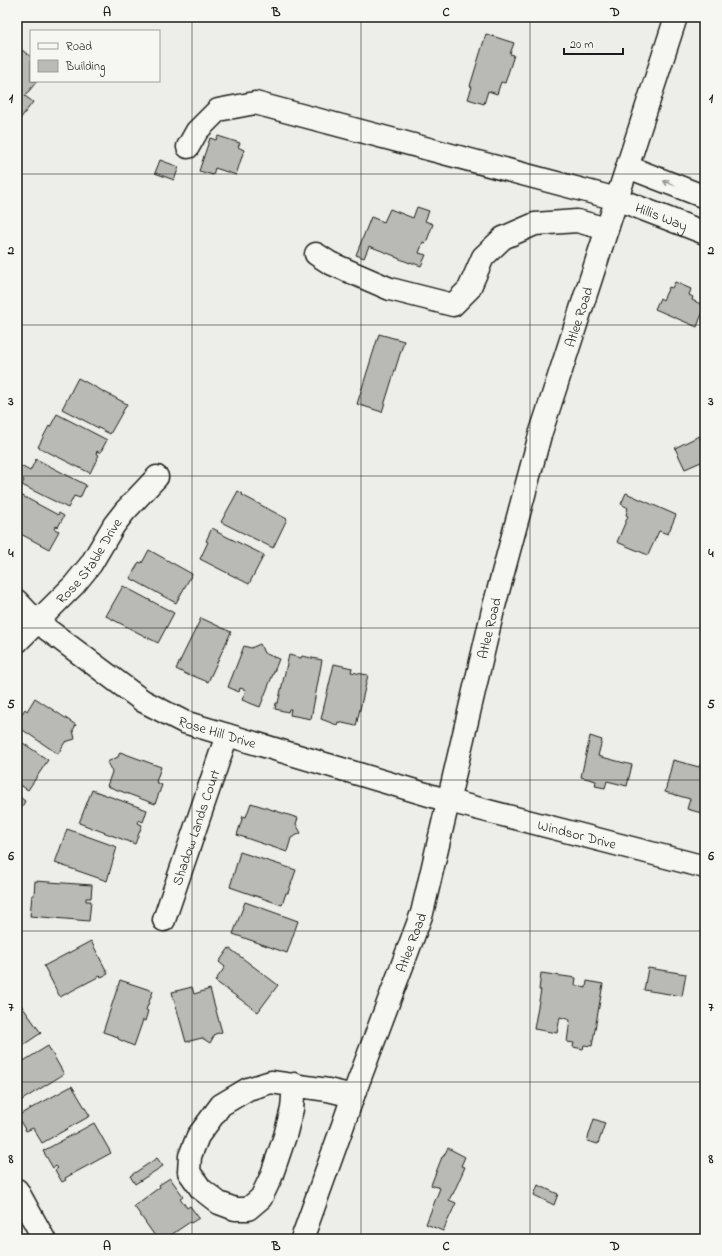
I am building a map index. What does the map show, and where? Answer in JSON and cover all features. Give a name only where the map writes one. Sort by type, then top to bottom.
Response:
[{"type":"street","name":"Atlee Road","points":[[302,1239],[353,1096],[422,913],[493,610],[540,435],[676,17]]},
{"type":"street","name":"Hillis Way","points":[[188,147],[197,131],[218,110],[255,103],[617,199],[705,233]]},
{"type":"street","points":[[628,167],[705,198]]},
{"type":"street","points":[[316,254],[330,263],[390,289],[454,305],[469,289],[483,257],[502,238],[535,224],[577,221],[607,229]]},
{"type":"street","name":"Rose Stable Drive","points":[[17,642],[36,621],[74,585],[91,564],[114,525],[157,477]]},
{"type":"street","name":"Rose Hill Drive","points":[[17,601],[36,621],[143,701],[184,722],[448,801]]},
{"type":"street","name":"Shadow Lands Court","points":[[164,920],[227,735]]},
{"type":"street","name":"Windsor Drive","points":[[448,801],[705,867]]},
{"type":"street","points":[[294,1084],[292,1109],[285,1136],[271,1177],[261,1198],[248,1209],[234,1209],[219,1203],[202,1189],[189,1172],[190,1156],[198,1136],[221,1104],[248,1090],[271,1082],[294,1084],[353,1096]]},
{"type":"street","points":[[17,1190],[44,1239]]},
{"type":"building","points":[[486,34],[514,43],[510,54],[514,55],[505,83],[501,82],[497,94],[488,91],[484,104],[468,99],[472,87],[470,86]]},
{"type":"building","points":[[22,50],[30,56],[30,82],[36,82],[25,96],[33,102],[20,119],[17,117],[17,58]]},
{"type":"building","points":[[218,136],[240,143],[238,147],[244,150],[236,175],[215,168],[213,175],[199,171],[210,138],[216,140]]},
{"type":"building","points":[[160,160],[179,167],[174,180],[155,173]]},
{"type":"building","points":[[417,207],[429,211],[425,221],[433,224],[426,243],[423,242],[419,253],[426,255],[421,266],[369,246],[364,258],[356,255],[371,217],[384,222],[390,209],[413,218]]},
{"type":"building","points":[[675,282],[691,289],[689,295],[693,297],[692,300],[705,306],[697,327],[655,309],[660,298],[663,300],[669,287],[672,288]]},
{"type":"building","points":[[379,334],[404,341],[382,412],[357,404]]},
{"type":"building","points":[[78,378],[127,404],[110,434],[62,409]]},
{"type":"building","points":[[57,414],[107,440],[100,453],[97,451],[96,454],[99,455],[90,473],[38,447]]},
{"type":"building","points":[[699,436],[702,442],[705,440],[705,466],[703,466],[701,462],[685,469],[675,448]]},
{"type":"building","points":[[36,459],[86,485],[80,498],[74,496],[68,508],[22,485],[24,480],[17,477],[19,465],[30,471]]},
{"type":"building","points":[[238,491],[243,494],[242,495],[287,519],[273,548],[221,522]]},
{"type":"building","points":[[17,493],[58,515],[59,513],[64,516],[58,527],[56,526],[54,529],[59,531],[49,549],[17,532]]},
{"type":"building","points":[[626,493],[676,515],[668,534],[659,531],[648,555],[617,542],[628,516],[626,515],[628,508],[621,504]]},
{"type":"building","points":[[212,528],[218,531],[217,532],[264,555],[249,584],[200,559],[208,542],[206,541]]},
{"type":"building","points":[[149,550],[192,574],[176,603],[130,578],[139,562],[142,563]]},
{"type":"building","points":[[123,586],[174,613],[158,643],[106,616]]},
{"type":"building","points":[[201,618],[231,632],[208,682],[191,675],[190,676],[176,669]]},
{"type":"building","points":[[260,644],[264,653],[279,659],[260,707],[242,700],[246,690],[240,688],[239,692],[228,687],[244,646],[251,648]]},
{"type":"building","points":[[289,655],[322,660],[311,719],[290,715],[291,709],[289,709],[288,712],[275,709],[276,703],[278,703]]},
{"type":"building","points":[[334,664],[352,668],[351,672],[368,675],[356,726],[338,722],[337,725],[321,719]]},
{"type":"building","points":[[35,698],[76,725],[73,730],[75,739],[65,742],[58,754],[17,726],[17,721],[25,709],[27,711]]},
{"type":"building","points":[[590,736],[602,740],[598,756],[632,765],[627,786],[607,781],[605,788],[595,786],[596,781],[581,777]]},
{"type":"building","points":[[17,739],[48,760],[28,790],[17,783]]},
{"type":"building","points":[[120,752],[161,767],[156,782],[162,785],[155,804],[107,786],[112,772],[107,762],[118,757]]},
{"type":"building","points":[[673,760],[699,767],[700,765],[705,767],[705,814],[687,809],[690,799],[665,792]]},
{"type":"building","points":[[92,790],[147,810],[143,822],[139,820],[138,823],[142,825],[135,844],[79,823]]},
{"type":"building","points":[[17,795],[25,801],[17,816]]},
{"type":"building","points":[[251,803],[298,818],[296,824],[301,833],[291,838],[287,852],[237,835],[243,816],[246,817]]},
{"type":"building","points":[[67,829],[117,847],[107,881],[55,863]]},
{"type":"building","points":[[240,852],[296,870],[282,905],[230,887]]},
{"type":"building","points":[[35,881],[92,885],[91,898],[86,898],[86,901],[91,901],[89,921],[30,916]]},
{"type":"building","points":[[245,902],[298,921],[287,953],[233,934]]},
{"type":"building","points":[[91,941],[108,974],[101,977],[100,976],[60,997],[44,966]]},
{"type":"building","points":[[229,948],[278,985],[258,1012],[215,981],[225,967],[219,962]]},
{"type":"building","points":[[648,968],[686,974],[682,996],[644,990]]},
{"type":"building","points":[[541,973],[576,978],[575,985],[586,988],[587,981],[603,984],[592,1046],[584,1045],[583,1049],[573,1047],[574,1043],[567,1042],[570,1020],[567,1019],[560,1017],[557,1033],[534,1029],[541,990],[539,990]]},
{"type":"building","points":[[120,980],[153,991],[146,1010],[148,1011],[145,1021],[143,1020],[134,1046],[118,1039],[118,1037],[103,1032]]},
{"type":"building","points":[[192,987],[194,994],[210,989],[222,1032],[215,1034],[210,1043],[202,1038],[186,1042],[172,992]]},
{"type":"building","points":[[21,1005],[41,1033],[17,1049],[17,1008]]},
{"type":"building","points":[[48,1046],[64,1074],[17,1103],[17,1065]]},
{"type":"building","points":[[72,1086],[90,1116],[42,1143],[33,1128],[26,1131],[17,1116]]},
{"type":"building","points":[[594,1119],[605,1123],[598,1144],[587,1141]]},
{"type":"building","points":[[94,1123],[111,1153],[65,1178],[66,1180],[62,1182],[55,1170],[58,1168],[56,1166],[53,1168],[43,1151]]},
{"type":"building","points":[[448,1148],[465,1157],[461,1166],[465,1167],[449,1200],[456,1203],[443,1231],[426,1224],[440,1188],[431,1185],[442,1157]]},
{"type":"building","points":[[157,1158],[163,1166],[135,1184],[130,1176]]},
{"type":"building","points":[[170,1178],[183,1196],[180,1198],[187,1208],[190,1206],[199,1218],[191,1223],[190,1222],[165,1239],[157,1239],[134,1206],[160,1187],[159,1185]]},
{"type":"building","points":[[538,1185],[558,1194],[554,1205],[534,1195]]}]
